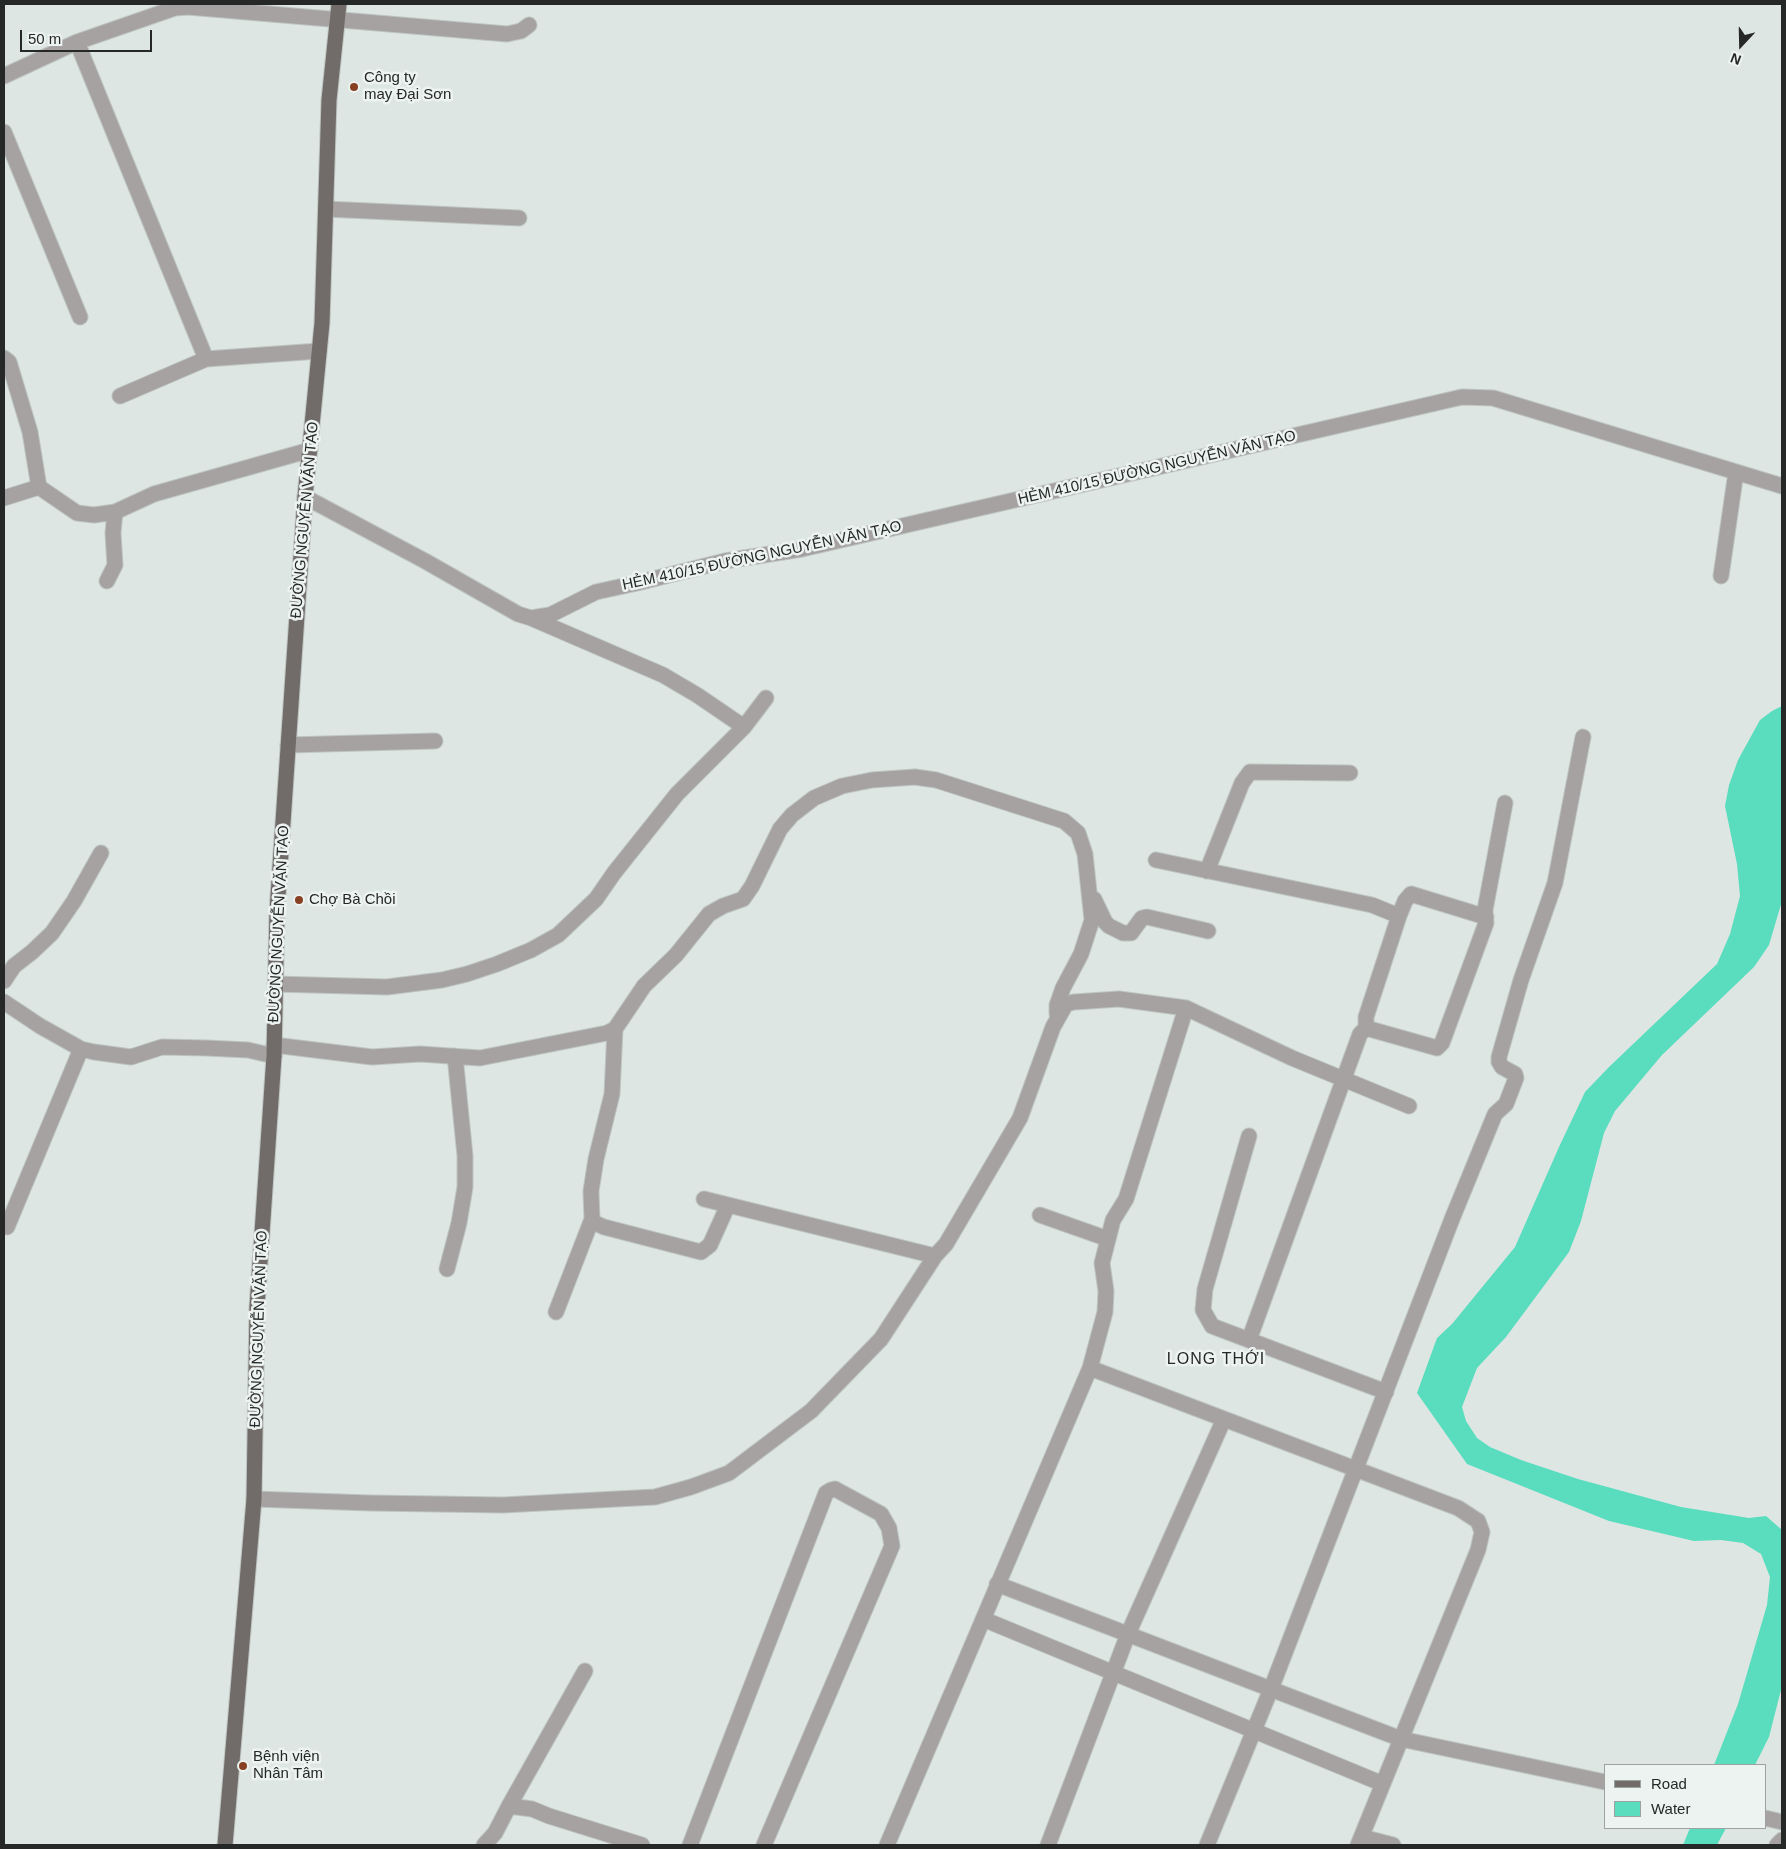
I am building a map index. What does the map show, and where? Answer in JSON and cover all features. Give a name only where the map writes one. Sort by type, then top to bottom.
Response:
[{"type":"main road","name":"ĐƯỜNG NGUYỄN VĂN TẠO","points":[[225,1845],[254,1499],[257,1307],[274,1051],[277,911],[305,497],[322,323],[329,100],[339,4]]},
{"type":"street","points":[[4,76],[77,42],[176,8],[188,7],[507,34],[521,31],[529,25]]},
{"type":"street","points":[[77,42],[206,359]]},
{"type":"street","points":[[4,132],[80,317]]},
{"type":"street","points":[[326,209],[519,218]]},
{"type":"street","points":[[120,396],[206,359],[319,351]]},
{"type":"street","points":[[4,358],[10,362],[30,432],[39,487],[77,513],[94,515],[115,512],[154,494],[310,450]]},
{"type":"street","name":"HẺM 410/15 ĐƯỜNG NGUYỄN VĂN TẠO","points":[[531,618],[550,615],[596,592],[726,561],[802,549],[1462,397],[1493,398],[1782,486]]},
{"type":"street","points":[[1720,576],[1736,472]]},
{"type":"street","points":[[4,498],[39,487]]},
{"type":"street","points":[[305,497],[425,561],[518,614],[663,676],[697,695],[744,727]]},
{"type":"street","points":[[107,581],[114,565],[113,533],[115,512]]},
{"type":"street","points":[[275,984],[387,987],[442,980],[467,974],[532,950],[558,936],[596,899],[614,873],[677,794],[744,727],[766,698]]},
{"type":"street","points":[[1207,1845],[1271,1689],[1357,1469],[1455,1210],[1495,1114],[1506,1104],[1516,1078],[1515,1074],[1502,1067],[1498,1057],[1521,980],[1555,883],[1583,737]]},
{"type":"street","points":[[288,745],[434,741]]},
{"type":"street","points":[[1207,871],[1242,783],[1250,772],[1350,773]]},
{"type":"street","points":[[4,1002],[80,1049],[132,1057],[162,1047],[274,1051],[372,1058],[420,1054],[480,1058],[607,1033],[615,1029],[644,986],[676,955],[708,914],[743,899],[752,886],[780,829],[792,815],[814,798],[842,786],[872,780],[915,777],[936,780],[1064,821],[1078,833],[1085,854],[1092,920],[1081,954],[1063,988],[1057,1005],[1057,1018]]},
{"type":"street","points":[[1366,1028],[1437,1048],[1445,1038],[1486,923],[1485,910],[1505,804]]},
{"type":"street","points":[[4,981],[14,966],[52,933],[74,901],[101,853]]},
{"type":"street","points":[[1156,860],[1372,906],[1398,916]]},
{"type":"street","points":[[1090,891],[1105,922],[1123,933],[1131,933],[1142,918],[1147,917],[1208,931]]},
{"type":"street","points":[[1249,1340],[1360,1034],[1366,1028],[1366,1017],[1398,916],[1405,900],[1411,894],[1486,917]]},
{"type":"street","points":[[254,1499],[503,1505],[655,1497],[691,1487],[729,1473],[810,1411],[881,1339],[935,1256],[946,1244],[1020,1118],[1057,1018],[1066,1004],[1119,999],[1186,1008],[1292,1058],[1409,1106]]},
{"type":"street","points":[[887,1845],[1090,1368],[1105,1312],[1106,1291],[1102,1263],[1113,1220],[1126,1198],[1186,1008]]},
{"type":"street","points":[[556,1312],[592,1219],[591,1191],[596,1159],[612,1094],[615,1029]]},
{"type":"street","points":[[6,1227],[80,1049]]},
{"type":"street","points":[[447,1269],[459,1223],[465,1187],[465,1156],[455,1056]]},
{"type":"street","points":[[1249,1136],[1205,1289],[1203,1310],[1212,1326],[1386,1392]]},
{"type":"street","points":[[704,1198],[935,1256]]},
{"type":"street","points":[[592,1219],[595,1223],[604,1227],[701,1252],[710,1245],[728,1205]]},
{"type":"street","points":[[1040,1215],[1108,1239]]},
{"type":"street","points":[[1090,1368],[1458,1508],[1478,1521],[1482,1532],[1478,1550],[1360,1841],[1393,1845]]},
{"type":"street","points":[[1048,1845],[1128,1634],[1224,1419]]},
{"type":"street","points":[[690,1845],[826,1493],[835,1489],[881,1514],[889,1528],[892,1546],[764,1845]]},
{"type":"street","points":[[997,1584],[1401,1739],[1604,1782]]},
{"type":"street","points":[[983,1619],[1383,1784]]},
{"type":"street","points":[[484,1845],[495,1833],[585,1672]]},
{"type":"street","points":[[509,1806],[532,1808],[549,1816],[642,1845]]},
{"type":"street","points":[[1777,1845],[1782,1840]]},
{"type":"water","points":[[1782,706],[1782,901],[1769,945],[1754,967],[1662,1055],[1615,1111],[1604,1133],[1581,1221],[1569,1252],[1506,1337],[1477,1368],[1462,1407],[1466,1421],[1477,1438],[1490,1447],[1521,1460],[1578,1479],[1681,1507],[1749,1518],[1766,1516],[1782,1530],[1782,1686],[1769,1737],[1756,1764],[1714,1764],[1738,1704],[1767,1605],[1770,1577],[1761,1554],[1743,1543],[1721,1540],[1694,1541],[1609,1521],[1467,1464],[1417,1393],[1437,1338],[1452,1324],[1515,1247],[1585,1092],[1717,964],[1730,934],[1740,896],[1737,864],[1725,806],[1729,785],[1738,760],[1760,720]]},
{"type":"water","points":[[1690,1829],[1725,1829],[1717,1845],[1683,1845]]},
{"type":"place","name":"Công ty may Đại Sơn","points":[[354,87]]},
{"type":"place","name":"Chợ Bà Chồi","points":[[299,900]]},
{"type":"place","name":"Bệnh viện Nhân Tâm","points":[[243,1766]]},
{"type":"district","name":"LONG THỚI","points":[[1216,1360]]}]
